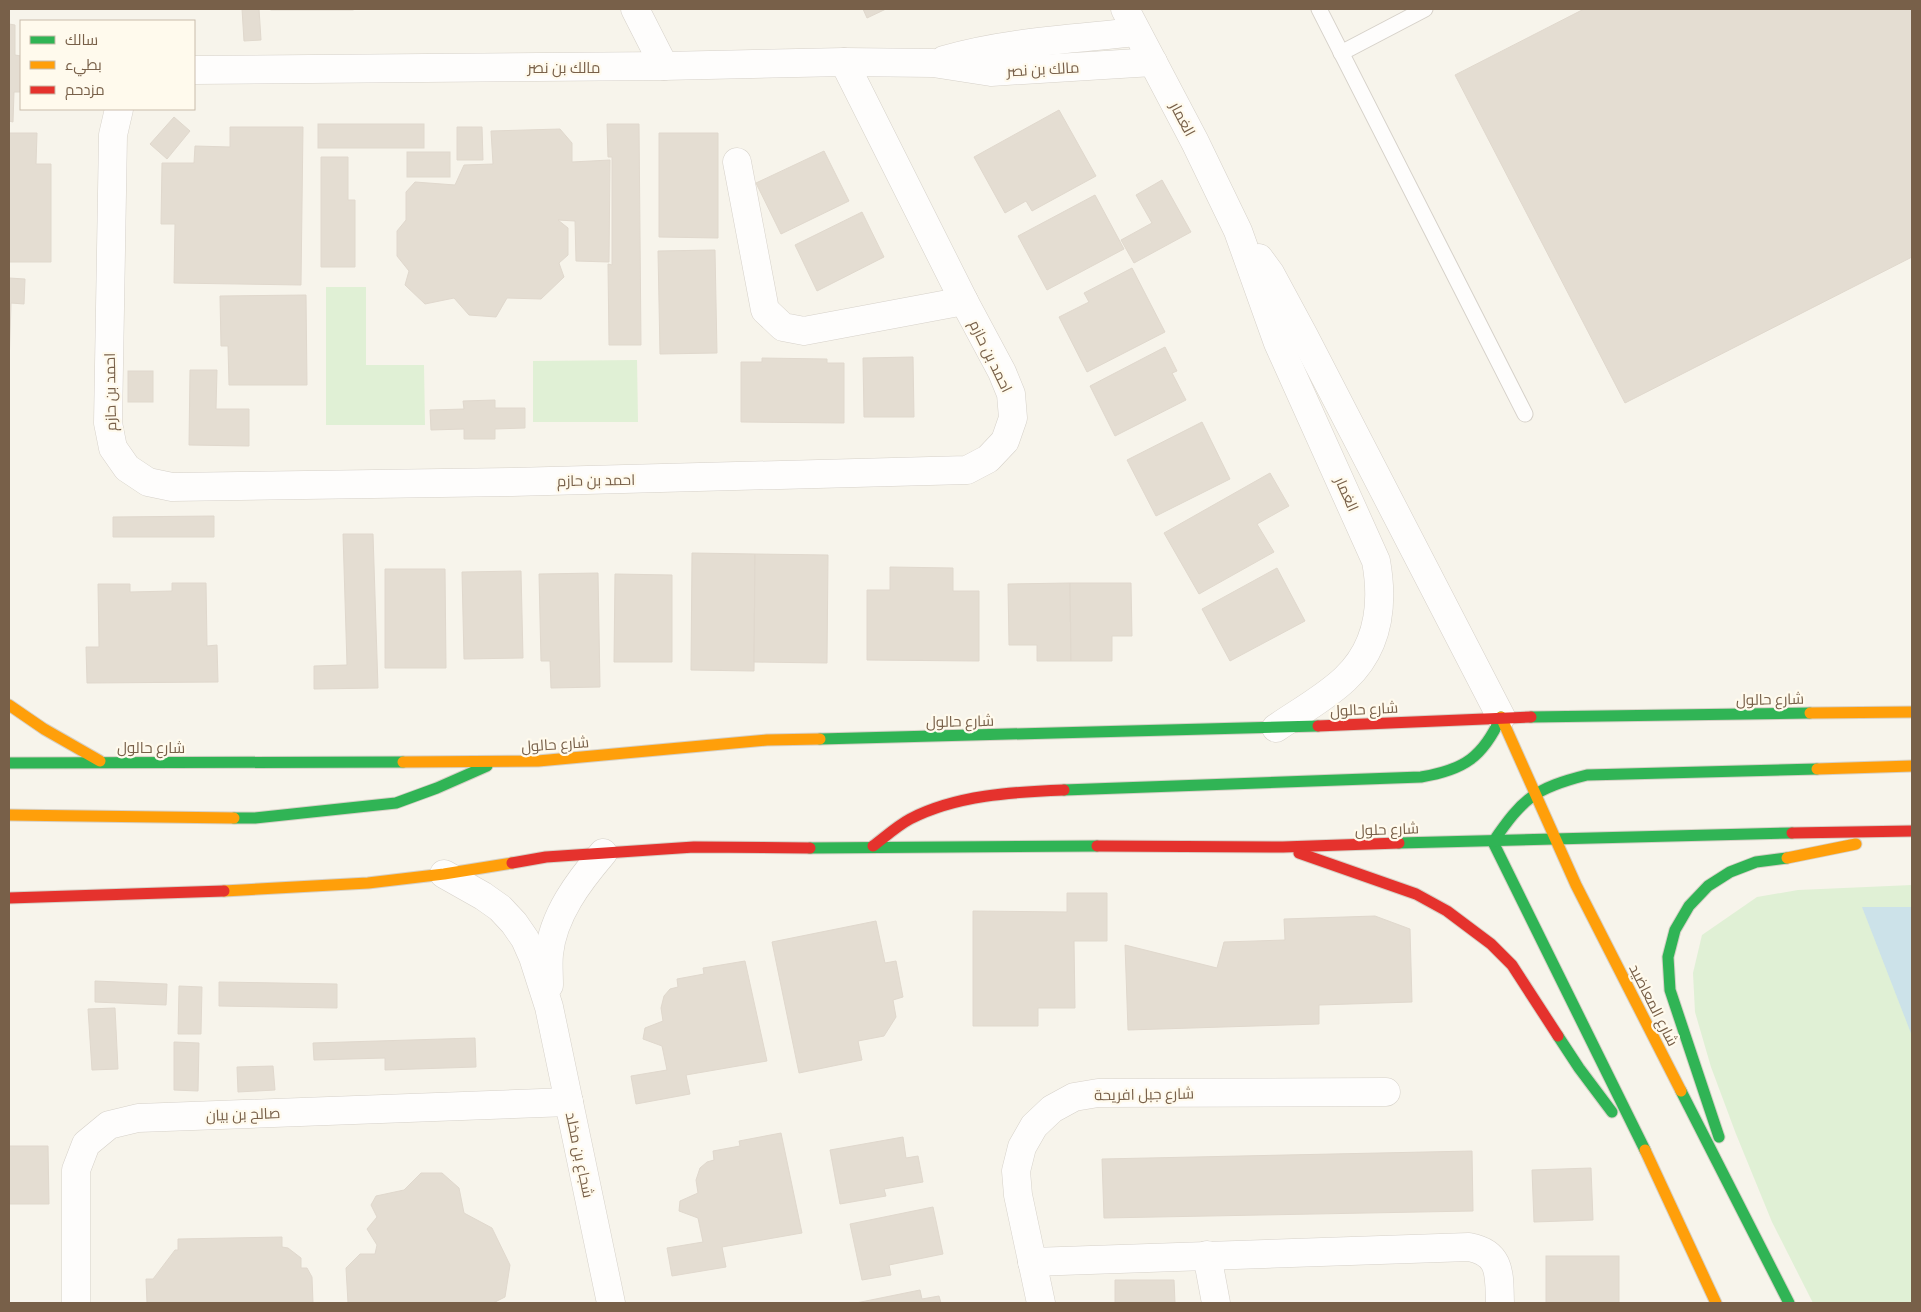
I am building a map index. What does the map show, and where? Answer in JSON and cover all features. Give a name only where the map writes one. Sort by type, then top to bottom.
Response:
[{"type":"main road","points":[[9,705],[44,729],[101,762]]},
{"type":"main road","name":"شارع حالول","points":[[9,763],[538,761],[766,740],[1276,728],[1501,717],[1912,712]]},
{"type":"main road","name":"شارع المعاضيد","points":[[1501,717],[1576,885],[1789,1303]]},
{"type":"main road","points":[[873,846],[910,819],[954,802],[1004,795],[1060,790],[1442,774],[1462,766],[1480,754],[1493,737],[1501,717]]},
{"type":"main road","points":[[9,815],[256,818],[351,809],[396,803],[437,788],[495,762]]},
{"type":"main road","points":[[1493,842],[1516,811],[1535,794],[1566,780],[1587,774],[1912,766]]},
{"type":"main road","points":[[1493,842],[1645,835],[1909,831]]},
{"type":"main road","points":[[1726,1180],[1718,1132],[1670,990],[1668,957],[1675,930],[1689,906],[1708,886],[1730,872],[1756,862],[1832,850],[1909,831]]},
{"type":"main road","name":"شارع حلول","points":[[1284,848],[1438,842],[1493,842]]},
{"type":"main road","points":[[1493,842],[1642,1144],[1716,1303]]},
{"type":"main road","points":[[9,898],[178,894],[368,883],[444,874],[546,857],[694,847],[1284,848],[1416,894],[1447,911],[1491,944],[1512,965],[1579,1068],[1605,1103],[1642,1144]]},
{"type":"street","points":[[634,9],[664,66]]},
{"type":"street","name":"مالك بن نصر","points":[[933,63],[1130,20]]},
{"type":"street","name":"الغمار","points":[[1130,20],[1238,231],[1278,343],[1373,554],[1381,586],[1373,636],[1362,659],[1345,678],[1276,728]]},
{"type":"street","name":"مالك بن نصر","points":[[195,70],[664,66],[844,62],[933,63],[991,72],[1153,62]]},
{"type":"street","name":"احمد بن حازم","points":[[120,110],[113,135],[108,424],[113,448],[127,468],[148,482],[172,487],[448,483],[967,470],[988,459],[1005,441],[1013,418],[1012,394],[844,62]]},
{"type":"street","points":[[737,162],[765,310],[783,327],[804,331],[964,301]]},
{"type":"street","name":"الغمار","points":[[1238,231],[1270,273],[1293,315],[1501,717]]},
{"type":"street","name":"شجاع بن مخلد","points":[[549,1006],[550,953],[557,925],[568,899],[584,875],[603,853]]},
{"type":"street","name":"شجاع بن مخلد","points":[[444,874],[500,908],[514,922],[525,939],[533,957],[549,1006],[611,1303]]},
{"type":"street","name":"شارع جبل افريحة","points":[[1041,1303],[1018,1195],[1016,1171],[1022,1147],[1034,1126],[1052,1109],[1074,1097],[1098,1093],[1386,1092]]},
{"type":"street","name":"صالح بن بيان","points":[[76,1303],[76,1170],[86,1144],[109,1125],[138,1118],[570,1102]]},
{"type":"street","points":[[1032,1262],[1469,1247],[1483,1250],[1494,1260],[1499,1280],[1500,1303]]},
{"type":"street","points":[[1207,1255],[1216,1303]]},
{"type":"lane","points":[[1320,9],[1525,414]]},
{"type":"lane","points":[[1341,53],[1425,9]]},
{"type":"green space","points":[[326,287],[366,287],[366,365],[424,365],[425,425],[326,425]]},
{"type":"green space","points":[[637,360],[638,422],[533,422],[533,361]]},
{"type":"green space","points":[[1912,885],[1912,1303],[1813,1303],[1772,1222],[1711,1067],[1695,1012],[1693,973],[1702,935],[1757,897],[1798,890]]},
{"type":"water","points":[[1862,907],[1912,907],[1912,1036]]},
{"type":"building","points":[[242,9],[259,9],[261,40],[244,41]]},
{"type":"building","points":[[353,9],[353,10],[271,10]]},
{"type":"building","points":[[863,9],[886,9],[867,18]]},
{"type":"building","points":[[1584,9],[1912,9],[1912,257],[1625,403],[1455,75]]},
{"type":"building","points":[[9,24],[15,25],[15,55],[20,56],[20,92],[14,92],[13,122],[9,121]]},
{"type":"building","points":[[1059,110],[1096,176],[1032,211],[1026,201],[1005,213],[974,157]]},
{"type":"building","points":[[174,117],[190,131],[167,159],[150,144]]},
{"type":"building","points":[[318,124],[424,124],[424,148],[318,148]]},
{"type":"building","points":[[607,124],[639,124],[641,345],[609,345],[608,264],[612,265],[612,157],[608,157]]},
{"type":"building","points":[[230,127],[303,127],[301,285],[174,283],[175,224],[161,224],[162,163],[194,163],[195,146],[230,147]]},
{"type":"building","points":[[457,127],[482,127],[483,160],[457,160]]},
{"type":"building","points":[[560,129],[572,143],[572,162],[610,160],[609,262],[576,261],[575,221],[558,220],[568,228],[568,255],[559,263],[564,277],[541,299],[507,298],[496,317],[469,315],[454,298],[425,304],[405,285],[409,271],[397,256],[397,231],[406,220],[406,192],[415,182],[455,185],[464,165],[493,164],[491,131]]},
{"type":"building","points":[[9,133],[37,133],[36,164],[51,164],[51,262],[9,262]]},
{"type":"building","points":[[659,133],[718,133],[718,238],[659,237]]},
{"type":"building","points":[[824,151],[849,201],[781,234],[756,183]]},
{"type":"building","points":[[407,152],[450,152],[450,177],[407,177]]},
{"type":"building","points":[[321,157],[348,157],[348,200],[355,200],[355,267],[321,267]]},
{"type":"building","points":[[1162,180],[1191,232],[1134,263],[1121,240],[1152,223],[1136,195]]},
{"type":"building","points":[[1095,195],[1124,249],[1047,290],[1018,236]]},
{"type":"building","points":[[862,212],[884,257],[817,291],[795,245]]},
{"type":"building","points":[[715,250],[717,353],[660,354],[658,251]]},
{"type":"building","points":[[1132,268],[1165,332],[1087,372],[1059,317],[1089,302],[1084,293]]},
{"type":"building","points":[[9,278],[25,279],[24,304],[11,303],[9,366]]},
{"type":"building","points":[[306,295],[307,385],[229,385],[228,346],[221,346],[220,296]]},
{"type":"building","points":[[1165,347],[1177,371],[1172,373],[1186,400],[1115,436],[1090,386]]},
{"type":"building","points":[[913,357],[914,417],[864,417],[863,358]]},
{"type":"building","points":[[762,358],[827,359],[827,363],[844,363],[844,423],[741,422],[741,362],[762,362]]},
{"type":"building","points":[[190,370],[217,370],[216,409],[249,409],[249,446],[189,445]]},
{"type":"building","points":[[128,371],[153,371],[153,402],[128,402]]},
{"type":"building","points":[[495,400],[495,408],[525,408],[525,428],[495,429],[495,439],[464,439],[464,429],[431,430],[430,410],[464,409],[463,401]]},
{"type":"building","points":[[1202,422],[1230,479],[1156,516],[1127,460]]},
{"type":"building","points":[[1270,473],[1289,506],[1257,524],[1274,552],[1199,594],[1164,533]]},
{"type":"building","points":[[214,516],[214,537],[113,537],[113,517]]},
{"type":"building","points":[[343,534],[373,534],[378,688],[314,689],[314,666],[347,665]]},
{"type":"building","points":[[692,553],[755,554],[754,671],[691,670]]},
{"type":"building","points":[[755,554],[828,555],[827,663],[754,662]]},
{"type":"building","points":[[890,567],[953,568],[953,591],[979,591],[979,661],[867,660],[867,590],[890,590]]},
{"type":"building","points":[[1277,568],[1305,621],[1230,661],[1202,609]]},
{"type":"building","points":[[385,569],[445,569],[446,668],[385,668]]},
{"type":"building","points":[[521,571],[523,658],[464,659],[462,572]]},
{"type":"building","points":[[598,573],[600,687],[551,688],[550,661],[541,661],[539,574]]},
{"type":"building","points":[[615,574],[672,575],[672,662],[614,662]]},
{"type":"building","points":[[172,583],[206,583],[207,646],[217,645],[218,682],[87,683],[86,647],[99,647],[98,584],[130,584],[130,592],[172,591]]},
{"type":"building","points":[[1070,583],[1071,661],[1037,661],[1037,645],[1009,645],[1008,584]]},
{"type":"building","points":[[1070,583],[1131,583],[1132,636],[1112,636],[1112,661],[1071,661]]},
{"type":"building","points":[[1067,893],[1107,893],[1107,941],[1074,941],[1075,1008],[1038,1008],[1038,1026],[973,1026],[973,911],[1067,912]]},
{"type":"building","points":[[1375,916],[1410,929],[1412,1002],[1319,1005],[1319,1024],[1128,1030],[1125,945],[1217,968],[1224,942],[1285,940],[1284,919]]},
{"type":"building","points":[[876,921],[885,963],[896,961],[903,997],[893,1000],[896,1017],[884,1036],[858,1041],[862,1060],[799,1073],[772,942]]},
{"type":"building","points":[[745,961],[767,1061],[686,1075],[690,1094],[636,1104],[631,1076],[667,1070],[662,1046],[643,1039],[645,1028],[663,1021],[661,1008],[664,996],[670,989],[678,987],[677,979],[704,974],[703,968]]},
{"type":"building","points":[[95,981],[167,984],[166,1005],[95,1002]]},
{"type":"building","points":[[219,982],[337,984],[337,1008],[219,1006]]},
{"type":"building","points":[[179,986],[202,987],[201,1034],[178,1034]]},
{"type":"building","points":[[115,1008],[118,1069],[92,1070],[88,1009]]},
{"type":"building","points":[[475,1038],[476,1067],[385,1070],[385,1058],[314,1060],[313,1043]]},
{"type":"building","points":[[174,1042],[199,1043],[198,1091],[174,1090]]},
{"type":"building","points":[[273,1066],[275,1090],[238,1092],[237,1067]]},
{"type":"building","points":[[781,1133],[802,1233],[722,1247],[726,1267],[672,1276],[667,1248],[703,1242],[698,1218],[679,1211],[680,1201],[698,1193],[696,1180],[700,1168],[707,1162],[714,1160],[713,1151],[740,1146],[739,1141]]},
{"type":"building","points":[[903,1137],[906,1158],[918,1156],[923,1182],[884,1189],[886,1196],[840,1204],[830,1150]]},
{"type":"building","points":[[9,1146],[48,1146],[49,1204],[9,1204]]},
{"type":"building","points":[[1472,1151],[1473,1211],[1104,1218],[1102,1159]]},
{"type":"building","points":[[1591,1168],[1593,1220],[1534,1222],[1532,1170]]},
{"type":"building","points":[[421,1173],[442,1173],[459,1188],[464,1213],[492,1228],[510,1265],[505,1297],[493,1303],[348,1303],[346,1268],[360,1254],[375,1254],[377,1245],[367,1229],[377,1217],[371,1205],[376,1196],[404,1190]]},
{"type":"building","points":[[933,1207],[943,1254],[889,1265],[891,1275],[862,1280],[850,1224]]},
{"type":"building","points":[[282,1237],[282,1247],[288,1248],[301,1258],[301,1268],[307,1268],[312,1277],[313,1303],[147,1303],[146,1279],[153,1279],[175,1250],[178,1250],[178,1239]]},
{"type":"building","points":[[1546,1256],[1619,1256],[1619,1303],[1546,1303]]},
{"type":"building","points":[[1115,1280],[1174,1280],[1175,1303],[1115,1303]]},
{"type":"building","points":[[920,1290],[922,1299],[939,1296],[941,1303],[856,1303]]},
{"type":"traffic: fast","points":[[1531,717],[1810,713]]},
{"type":"traffic: fast","points":[[1064,790],[1421,777],[1449,770],[1470,759],[1487,742],[1501,717]]},
{"type":"traffic: fast","points":[[820,739],[1318,726]]},
{"type":"traffic: fast","points":[[9,763],[403,762]]},
{"type":"traffic: fast","points":[[234,818],[255,818],[396,803],[437,788],[487,766]]},
{"type":"traffic: fast","points":[[1493,842],[1513,815],[1532,797],[1542,790],[1587,775],[1817,769]]},
{"type":"traffic: fast","points":[[1399,843],[1792,833]]},
{"type":"traffic: fast","points":[[1493,842],[1645,1150]]},
{"type":"traffic: fast","points":[[810,848],[1097,846]]},
{"type":"traffic: fast","points":[[1719,1137],[1670,990],[1668,957],[1675,930],[1689,906],[1708,886],[1730,872],[1756,862],[1787,858]]},
{"type":"traffic: fast","points":[[1558,1036],[1612,1112]]},
{"type":"traffic: fast","points":[[1681,1091],[1789,1303]]},
{"type":"traffic: slow","points":[[9,705],[44,729],[100,761]]},
{"type":"traffic: slow","points":[[1810,713],[1912,712]]},
{"type":"traffic: slow","points":[[1501,717],[1576,885],[1681,1091]]},
{"type":"traffic: slow","points":[[403,762],[538,761],[767,740],[820,739]]},
{"type":"traffic: slow","points":[[1817,769],[1912,766]]},
{"type":"traffic: slow","points":[[9,815],[234,818]]},
{"type":"traffic: slow","points":[[1787,858],[1856,844]]},
{"type":"traffic: slow","points":[[224,891],[368,883],[444,874],[512,863]]},
{"type":"traffic: slow","points":[[1645,1150],[1716,1303]]},
{"type":"traffic: jam","points":[[1318,726],[1531,717]]},
{"type":"traffic: jam","points":[[873,846],[910,819],[946,805],[985,796],[1064,790]]},
{"type":"traffic: jam","points":[[1792,833],[1912,831]]},
{"type":"traffic: jam","points":[[1097,846],[1283,847],[1399,843]]},
{"type":"traffic: jam","points":[[512,863],[546,857],[694,847],[810,848]]},
{"type":"traffic: jam","points":[[1299,853],[1416,894],[1447,911],[1491,944],[1512,965],[1558,1036]]},
{"type":"traffic: jam","points":[[9,898],[224,891]]}]
